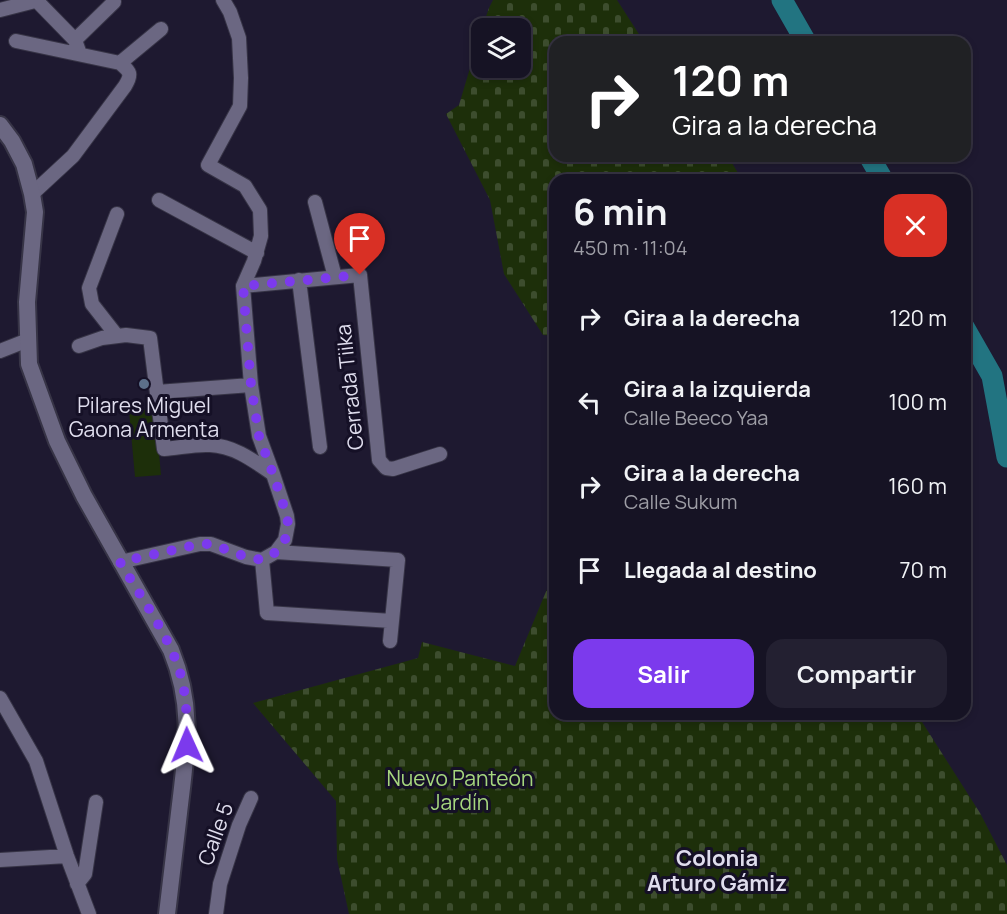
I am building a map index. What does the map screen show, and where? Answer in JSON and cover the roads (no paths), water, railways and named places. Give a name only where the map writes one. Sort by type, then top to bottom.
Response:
[{"type":"street","points":[[120,562],[200,544],[211,544],[246,557],[262,560],[276,552],[285,540],[288,524],[259,436],[251,385],[243,286],[257,253],[261,236],[260,210],[245,186],[208,165],[240,106],[239,38],[223,0]]},
{"type":"street","points":[[0,10],[38,1],[75,40],[80,54]]},
{"type":"street","points":[[75,40],[114,2]]},
{"type":"street","points":[[124,67],[161,29]]},
{"type":"street","points":[[16,41],[80,54],[124,67],[130,75],[73,156],[32,194]]},
{"type":"street","points":[[0,125],[12,141],[24,164],[32,194],[34,224],[27,302],[29,364],[57,441],[84,496],[171,650],[181,676],[185,698],[187,745],[166,914]]},
{"type":"street","points":[[159,200],[257,253]]},
{"type":"street","points":[[243,286],[336,277],[315,202]]},
{"type":"street","points":[[117,214],[88,288],[92,304],[117,336]]},
{"type":"street","name":"Cerrada Tiika","points":[[336,277],[360,275],[379,459],[386,468],[393,470],[440,454]]},
{"type":"street","points":[[299,280],[320,447]]},
{"type":"street","points":[[79,346],[102,338],[126,334],[150,338],[164,450],[209,445],[222,446],[255,461],[273,474]]},
{"type":"street","points":[[0,351],[28,340]]},
{"type":"street","points":[[157,392],[251,385]]},
{"type":"street","points":[[276,552],[398,560],[390,641]]},
{"type":"street","points":[[262,560],[267,613],[392,621]]},
{"type":"street","points":[[0,698],[36,761],[67,856],[89,914]]},
{"type":"street","name":"Calle 5","points":[[216,914],[220,884],[239,825],[251,798]]},
{"type":"street","points":[[77,884],[85,874],[96,802]]},
{"type":"street","points":[[0,860],[67,856]]},
{"type":"waterway","points":[[782,0],[803,36]]},
{"type":"waterway","points":[[872,162],[880,174]]},
{"type":"waterway","points":[[971,339],[992,376],[1007,457]]},
{"type":"place","name":"Pilares Miguel Gaona Armenta","points":[[144,384]]},
{"type":"district","name":"Colonia Arturo Gámiz","points":[[717,870]]},
{"type":"park label","name":"Nuevo Panteón Jardín","points":[[460,791]]}]
